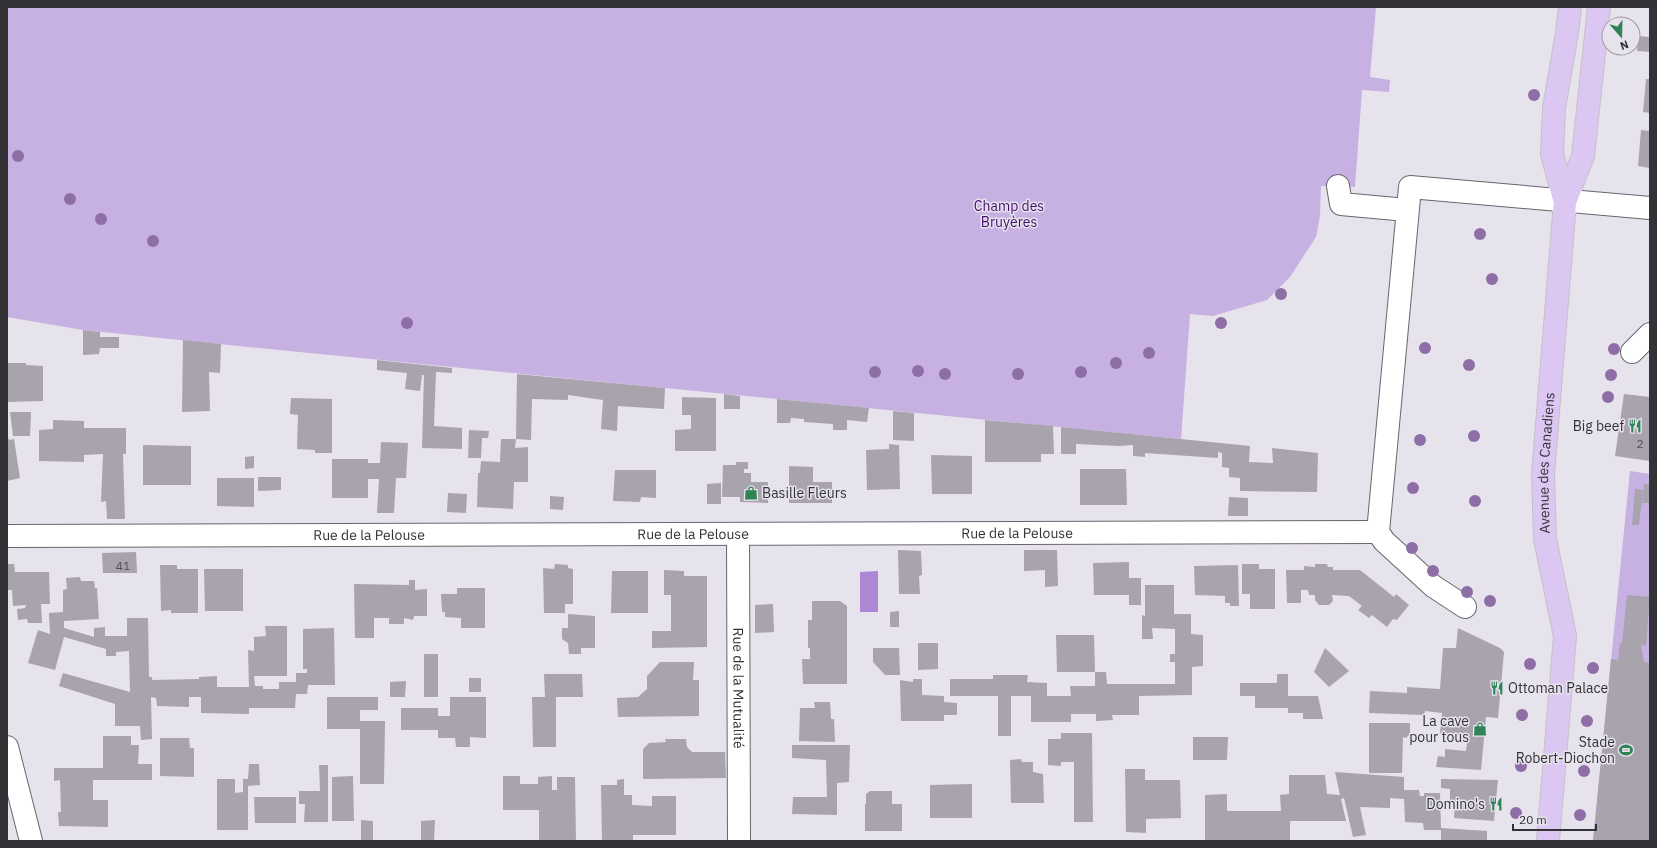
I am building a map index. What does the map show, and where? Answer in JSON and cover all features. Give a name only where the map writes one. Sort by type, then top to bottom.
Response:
[{"type":"main road","name":"Avenue des Canadiens","points":[[1565,202],[1552,154],[1554,108],[1567,34],[1570,7]]},
{"type":"main road","name":"Avenue des Canadiens","points":[[1548,841],[1565,636],[1545,539],[1543,474],[1565,202],[1584,156],[1599,7]]},
{"type":"street","points":[[1338,186],[1341,204],[1407,210]]},
{"type":"street","points":[[1465,607],[1450,599],[1433,586],[1384,541],[1378,532],[1410,187],[1565,202],[1650,208]]},
{"type":"street","points":[[1632,352],[1650,334]]},
{"type":"street","name":"Rue de la Pelouse","points":[[7,536],[1378,532]]},
{"type":"street","name":"Rue de la Mutualité","points":[[738,534],[738,841]]},
{"type":"street","points":[[7,747],[31,841]]},
{"type":"green space","name":"Champ des Bruyères","points":[[7,7],[1376,7],[1370,77],[1390,80],[1389,92],[1362,90],[1355,187],[1321,186],[1320,216],[1316,237],[1290,277],[1267,300],[1213,316],[1190,314],[1181,439],[83,330],[7,317]]},
{"type":"green space","name":"Stade Robert-Diochon","points":[[1630,471],[1650,474],[1650,841],[1593,841]]},
{"type":"shaded area","points":[[878,571],[878,612],[860,612],[860,572]]},
{"type":"building","points":[[1641,36],[1650,37],[1650,52],[1641,51]]},
{"type":"building","points":[[1646,79],[1650,79],[1650,113],[1643,112]]},
{"type":"building","points":[[1641,130],[1650,131],[1650,168],[1638,166]]},
{"type":"building","points":[[83,330],[100,332],[100,337],[119,337],[119,348],[100,348],[99,354],[83,355]]},
{"type":"building","points":[[183,340],[221,344],[220,373],[209,372],[210,411],[182,412]]},
{"type":"building","points":[[377,360],[452,368],[452,373],[436,372],[434,426],[462,428],[462,449],[422,448],[424,375],[422,375],[420,391],[405,389],[407,373],[377,370]]},
{"type":"building","points":[[7,363],[26,363],[26,365],[43,366],[43,401],[7,402]]},
{"type":"building","points":[[517,374],[665,388],[664,409],[618,406],[617,431],[601,429],[603,400],[568,395],[568,400],[532,399],[531,440],[516,439]]},
{"type":"building","points":[[724,394],[740,396],[740,409],[724,409]]},
{"type":"building","name":"Big beef","points":[[1624,394],[1650,397],[1650,461],[1615,456]]},
{"type":"building","points":[[682,397],[716,398],[716,451],[675,451],[675,430],[691,429],[691,415],[682,415]]},
{"type":"building","points":[[291,398],[332,399],[332,453],[315,453],[315,450],[297,449],[298,415],[290,414]]},
{"type":"building","points":[[777,399],[869,408],[867,422],[847,420],[847,430],[833,430],[833,424],[804,422],[804,419],[791,418],[790,423],[777,423]]},
{"type":"building","points":[[893,411],[914,413],[914,441],[893,440]]},
{"type":"building","points":[[10,412],[31,412],[30,436],[13,436]]},
{"type":"building","points":[[53,420],[84,421],[84,428],[126,428],[126,454],[123,454],[125,519],[107,519],[106,501],[101,502],[103,454],[84,455],[84,462],[39,461],[39,430],[53,429]]},
{"type":"building","points":[[985,420],[1053,426],[1054,454],[1041,454],[1041,462],[985,462]]},
{"type":"building","points":[[1061,427],[1250,446],[1249,462],[1273,463],[1272,448],[1318,453],[1317,492],[1240,491],[1240,478],[1229,477],[1229,468],[1222,467],[1222,453],[1218,452],[1218,458],[1145,453],[1145,457],[1133,456],[1133,445],[1119,446],[1076,444],[1076,454],[1061,454]]},
{"type":"building","points":[[469,430],[489,431],[488,438],[482,438],[481,458],[468,458]]},
{"type":"building","points":[[7,435],[9,440],[14,439],[20,478],[7,481]]},
{"type":"building","points":[[501,439],[516,439],[515,448],[528,447],[528,482],[514,482],[513,509],[477,507],[478,473],[480,473],[481,461],[500,462]]},
{"type":"building","points":[[381,442],[408,443],[406,478],[396,478],[394,513],[377,513],[379,479],[368,479],[368,498],[332,498],[332,459],[368,459],[368,463],[380,463]]},
{"type":"building","points":[[889,444],[899,445],[900,489],[867,490],[866,450],[889,449]]},
{"type":"building","points":[[143,445],[191,446],[191,485],[143,485]]},
{"type":"building","points":[[931,455],[972,456],[972,494],[932,494]]},
{"type":"building","points":[[254,456],[254,468],[245,469],[245,457]]},
{"type":"building","points":[[736,462],[748,462],[748,469],[744,469],[744,473],[751,473],[751,482],[768,482],[768,503],[740,502],[740,497],[722,497],[723,465],[736,465]]},
{"type":"building","points":[[789,466],[813,467],[813,482],[832,482],[832,503],[789,503]]},
{"type":"building","points":[[1080,469],[1126,469],[1127,505],[1080,505]]},
{"type":"building","points":[[615,470],[656,470],[656,498],[641,497],[640,502],[613,501]]},
{"type":"building","points":[[258,477],[281,477],[281,490],[258,491]]},
{"type":"building","points":[[217,478],[254,478],[254,507],[217,506]]},
{"type":"building","points":[[721,483],[721,504],[707,504],[707,484]]},
{"type":"building","points":[[1644,484],[1650,485],[1650,503],[1642,503]]},
{"type":"building","points":[[1635,489],[1643,490],[1639,525],[1632,525]]},
{"type":"building","points":[[448,493],[467,494],[466,513],[447,512]]},
{"type":"building","points":[[550,496],[564,497],[563,510],[550,509]]},
{"type":"building","points":[[1229,497],[1248,498],[1248,516],[1228,516]]},
{"type":"building","points":[[898,550],[921,551],[922,575],[919,576],[920,594],[899,594]]},
{"type":"building","points":[[1024,550],[1057,550],[1058,586],[1045,587],[1045,570],[1024,571]]},
{"type":"building","points":[[136,552],[137,573],[103,573],[102,553]]},
{"type":"building","points":[[1129,562],[1129,578],[1141,578],[1141,605],[1129,605],[1129,595],[1094,595],[1093,563]]},
{"type":"building","points":[[7,564],[14,564],[15,572],[49,572],[50,604],[41,604],[42,623],[28,623],[27,619],[18,620],[17,609],[25,608],[26,605],[13,606],[12,590],[7,590]]},
{"type":"building","points":[[555,564],[568,565],[568,568],[573,569],[573,604],[565,604],[565,613],[544,613],[543,568],[554,569]]},
{"type":"building","points":[[1242,564],[1259,564],[1259,569],[1275,569],[1275,609],[1250,609],[1250,594],[1242,594]]},
{"type":"building","points":[[1315,564],[1327,564],[1328,567],[1333,567],[1333,570],[1360,570],[1394,597],[1396,594],[1409,605],[1397,620],[1393,619],[1387,627],[1372,615],[1369,618],[1358,610],[1362,606],[1349,596],[1332,595],[1333,601],[1329,605],[1319,605],[1315,600],[1315,595],[1309,595],[1308,590],[1301,590],[1301,603],[1287,603],[1286,570],[1304,570],[1304,566],[1315,567]]},
{"type":"building","points":[[160,565],[177,565],[177,569],[198,569],[198,613],[171,613],[171,610],[161,611]]},
{"type":"building","points":[[1238,565],[1239,606],[1230,606],[1230,603],[1225,603],[1225,596],[1195,595],[1194,566]]},
{"type":"building","points":[[204,569],[243,569],[243,611],[205,611]]},
{"type":"building","points":[[664,570],[684,571],[684,576],[707,576],[707,647],[652,648],[652,631],[671,631],[671,595],[664,595]]},
{"type":"building","points":[[612,571],[648,571],[648,613],[611,613]]},
{"type":"building","points":[[80,577],[81,581],[94,581],[95,588],[97,588],[99,619],[64,621],[64,628],[94,637],[94,628],[105,627],[105,636],[127,636],[127,618],[148,618],[149,677],[152,677],[152,680],[199,679],[199,677],[217,676],[217,687],[249,687],[248,650],[254,651],[254,637],[266,636],[265,626],[287,626],[287,676],[254,676],[255,686],[263,686],[263,689],[279,689],[279,682],[296,682],[296,673],[307,673],[307,669],[303,669],[303,629],[334,628],[335,685],[308,685],[307,694],[296,694],[295,708],[249,708],[249,714],[201,713],[201,697],[189,697],[189,707],[157,706],[156,698],[151,697],[152,739],[141,740],[140,726],[115,726],[115,704],[59,686],[63,673],[130,692],[129,651],[116,652],[116,656],[106,656],[106,649],[64,637],[55,670],[28,663],[38,630],[50,634],[49,613],[63,612],[63,590],[67,589],[66,578]]},
{"type":"building","points":[[409,580],[415,580],[415,590],[427,589],[427,616],[414,616],[413,620],[404,618],[404,624],[389,624],[389,618],[374,618],[374,638],[355,638],[354,584],[409,585]]},
{"type":"building","points":[[1145,585],[1174,585],[1174,614],[1191,614],[1191,634],[1203,635],[1203,666],[1192,667],[1192,695],[1139,696],[1139,715],[1112,715],[1113,720],[1096,721],[1096,714],[1071,714],[1071,722],[1031,722],[1031,696],[1011,696],[1011,736],[998,736],[998,696],[950,696],[950,679],[993,679],[993,675],[1028,675],[1027,682],[1047,683],[1047,696],[1071,696],[1070,686],[1095,686],[1095,672],[1106,672],[1107,684],[1175,684],[1175,662],[1170,662],[1170,654],[1175,654],[1175,629],[1152,628],[1153,639],[1142,639],[1142,615],[1145,616]]},
{"type":"building","points":[[457,588],[485,588],[485,628],[461,628],[461,618],[445,617],[445,612],[442,612],[441,594],[457,594]]},
{"type":"building","name":"Stade Robert-Diochon","points":[[1627,595],[1650,597],[1646,646],[1641,645],[1644,662],[1650,663],[1650,841],[1593,841],[1611,659],[1618,660],[1620,643],[1622,643]]},
{"type":"building","points":[[812,601],[840,601],[847,606],[847,684],[803,684],[802,659],[810,659],[810,648],[808,648],[808,620],[812,620]]},
{"type":"building","points":[[773,604],[774,632],[755,633],[755,605]]},
{"type":"building","points":[[899,611],[899,627],[890,627],[890,612]]},
{"type":"building","points":[[568,614],[595,616],[595,648],[581,648],[581,654],[569,654],[568,643],[562,639],[562,628],[568,628]]},
{"type":"building","points":[[1458,628],[1500,648],[1504,652],[1498,718],[1486,717],[1481,770],[1436,767],[1438,756],[1445,757],[1445,749],[1466,751],[1467,743],[1461,743],[1462,735],[1440,733],[1442,713],[1425,711],[1424,715],[1369,713],[1370,691],[1407,693],[1407,687],[1440,689],[1443,648],[1456,648]]},
{"type":"building","points":[[1056,635],[1094,635],[1095,672],[1057,672]]},
{"type":"building","points":[[918,643],[938,643],[938,669],[918,670]]},
{"type":"building","points":[[873,648],[899,648],[900,675],[885,675],[873,662]]},
{"type":"building","points":[[1325,648],[1349,671],[1329,687],[1314,672]]},
{"type":"building","points":[[424,654],[438,654],[438,697],[424,697]]},
{"type":"building","points":[[660,662],[694,662],[693,680],[699,680],[699,716],[618,717],[617,698],[638,697],[647,689],[647,676]]},
{"type":"building","points":[[544,674],[582,674],[583,697],[556,697],[556,747],[533,747],[532,697],[545,697]]},
{"type":"building","points":[[1277,674],[1288,674],[1288,696],[1318,696],[1323,719],[1303,719],[1303,713],[1288,713],[1288,708],[1255,708],[1255,696],[1240,696],[1240,683],[1277,683]]},
{"type":"building","points":[[469,678],[481,678],[481,692],[469,692]]},
{"type":"building","points":[[913,679],[922,679],[922,695],[944,696],[944,702],[957,703],[957,715],[944,715],[944,721],[901,721],[900,680],[913,682]]},
{"type":"building","points":[[406,681],[405,697],[390,697],[390,682]]},
{"type":"building","points":[[327,697],[378,697],[378,710],[360,710],[360,721],[385,721],[384,784],[360,784],[360,729],[327,729]]},
{"type":"building","points":[[450,697],[486,697],[486,738],[470,737],[470,747],[456,747],[455,738],[438,738],[438,730],[401,730],[401,708],[438,708],[438,716],[450,716]]},
{"type":"building","points":[[814,702],[830,702],[831,719],[834,719],[835,742],[799,741],[800,708],[815,708]]},
{"type":"building","points":[[1369,723],[1410,723],[1410,734],[1406,738],[1403,737],[1402,773],[1369,773]]},
{"type":"building","points":[[1061,733],[1092,733],[1093,822],[1074,822],[1074,762],[1061,762],[1061,766],[1048,765],[1048,739],[1061,739]]},
{"type":"building","points":[[103,736],[131,736],[131,745],[139,745],[138,764],[152,764],[152,780],[93,780],[93,800],[108,800],[108,827],[59,826],[58,812],[61,812],[60,780],[54,781],[54,768],[103,768]]},
{"type":"building","points":[[1193,737],[1228,737],[1227,760],[1193,760]]},
{"type":"building","points":[[160,738],[189,738],[190,748],[194,748],[194,777],[160,776]]},
{"type":"building","points":[[665,739],[686,739],[687,747],[692,752],[725,752],[726,778],[643,779],[643,749],[649,743],[666,742]]},
{"type":"building","points":[[792,745],[850,745],[849,782],[837,783],[837,815],[792,814],[793,797],[827,797],[826,760],[792,758]]},
{"type":"building","points":[[1021,759],[1022,762],[1033,762],[1033,772],[1043,774],[1044,803],[1011,803],[1010,760]]},
{"type":"building","points":[[249,764],[259,764],[260,785],[248,786],[248,830],[217,830],[217,779],[235,779],[235,793],[243,792],[243,779],[248,779]]},
{"type":"building","points":[[319,765],[328,765],[328,822],[304,822],[305,804],[299,804],[299,791],[320,791]]},
{"type":"building","points":[[1125,769],[1145,769],[1145,780],[1180,780],[1181,818],[1146,819],[1146,833],[1126,832]]},
{"type":"building","points":[[1335,772],[1404,777],[1404,790],[1419,790],[1420,796],[1424,796],[1424,793],[1440,793],[1441,828],[1487,831],[1487,841],[1441,841],[1441,830],[1424,830],[1423,823],[1405,822],[1404,799],[1390,798],[1390,808],[1360,807],[1366,835],[1353,837],[1344,798],[1341,799],[1346,821],[1290,821],[1290,841],[1205,841],[1205,795],[1227,794],[1227,811],[1281,811],[1280,795],[1289,794],[1289,775],[1325,775],[1327,794],[1340,795]]},
{"type":"building","points":[[353,776],[354,821],[332,821],[332,777]]},
{"type":"building","points":[[503,776],[520,776],[520,784],[538,784],[538,777],[552,776],[552,790],[557,790],[557,777],[575,777],[576,841],[539,841],[539,810],[503,810]]},
{"type":"building","points":[[624,779],[624,795],[632,795],[632,805],[652,806],[652,796],[676,796],[676,835],[633,835],[633,841],[602,841],[601,785],[617,785],[617,780]]},
{"type":"building","points":[[1441,779],[1498,780],[1494,821],[1454,818],[1455,803],[1450,802],[1450,789],[1441,788]]},
{"type":"building","points":[[972,784],[972,818],[930,818],[930,785]]},
{"type":"building","points":[[870,791],[892,791],[892,804],[902,804],[902,831],[865,831],[866,794]]},
{"type":"building","points":[[254,797],[296,797],[296,823],[255,823]]},
{"type":"building","points":[[361,820],[373,821],[373,841],[361,841]]},
{"type":"building","points":[[435,820],[434,841],[421,841],[421,821]]},
{"type":"place","name":"Big beef","points":[[1635,426]]},
{"type":"place","name":"Basille Fleurs","points":[[751,493]]},
{"type":"place","name":"Ottoman Palace","points":[[1497,688]]},
{"type":"place","name":"La cave pour tous","points":[[1480,729]]},
{"type":"place","name":"Stade Robert-Diochon","points":[[1626,750]]},
{"type":"place","name":"Domino's","points":[[1496,804]]}]
